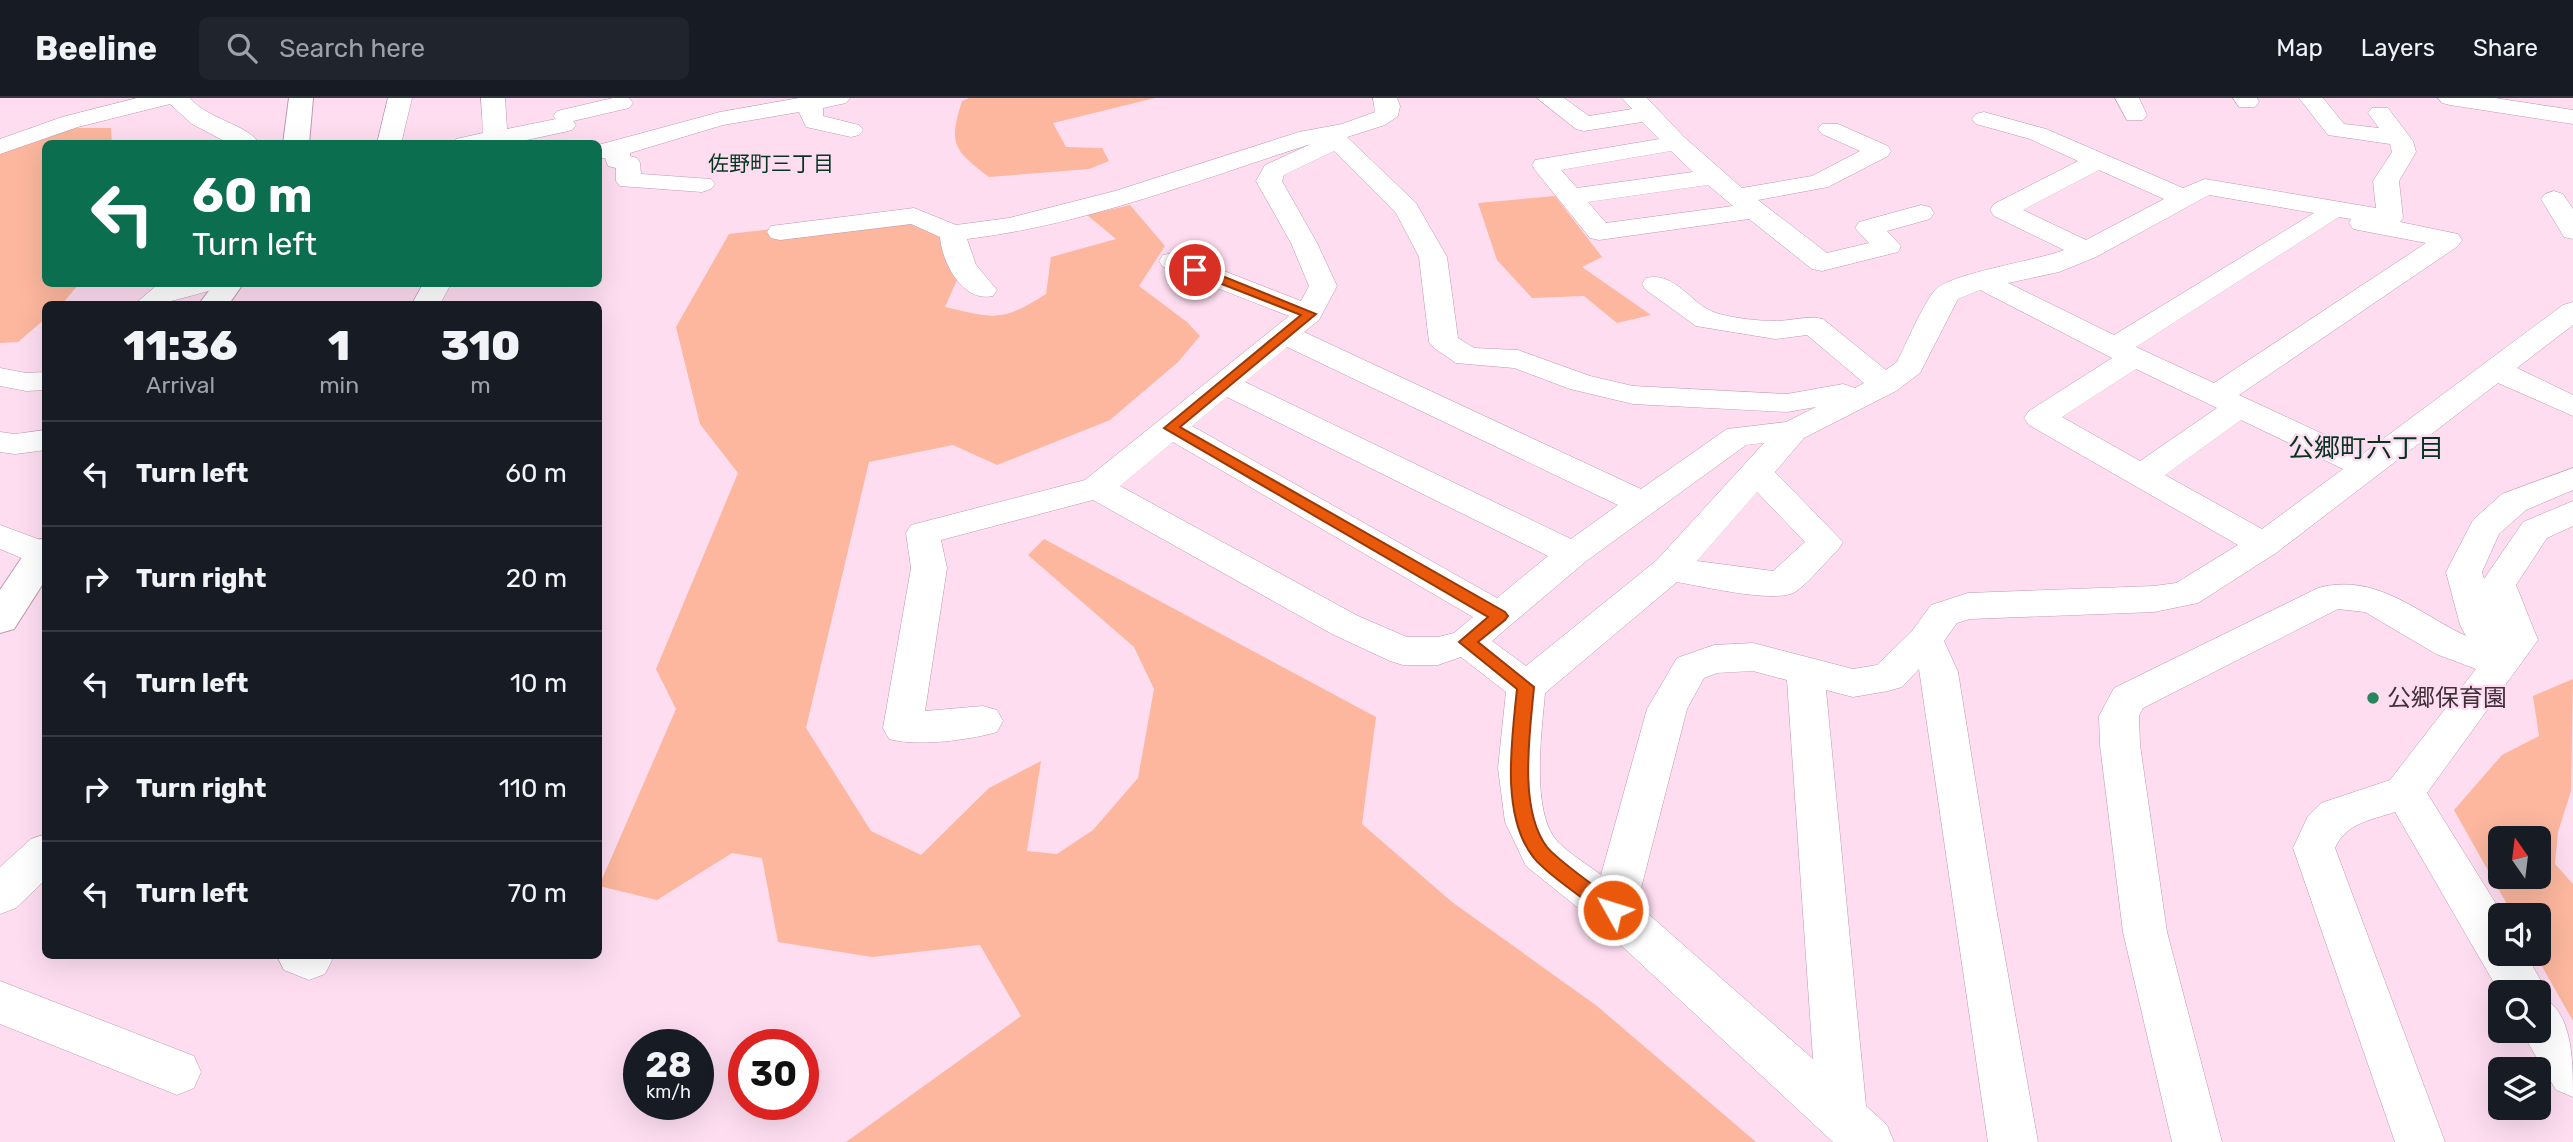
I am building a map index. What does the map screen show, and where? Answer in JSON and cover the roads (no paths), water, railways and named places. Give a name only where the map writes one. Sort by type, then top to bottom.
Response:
[{"type":"main road","points":[[296,140],[301,98]]},
{"type":"main road","points":[[0,618],[42,560]]},
{"type":"street","points":[[0,147],[82,118],[166,98]]},
{"type":"street","points":[[178,98],[190,111],[213,127],[240,140]]},
{"type":"street","points":[[389,140],[400,98]]},
{"type":"street","points":[[492,98],[497,140]]},
{"type":"street","points":[[702,184],[629,181],[628,163],[617,160],[608,150],[720,119],[838,98]]},
{"type":"street","points":[[984,721],[903,728],[929,568],[923,533],[1097,488],[1309,314],[1323,286],[1304,243],[1269,181],[1274,170],[1334,138],[1386,116],[1388,106],[1385,98]]},
{"type":"street","points":[[1549,98],[1584,124],[1641,106],[1746,203],[1822,263],[1888,246],[1868,228],[1921,213]]},
{"type":"street","points":[[2312,98],[2336,130],[2399,138]]},
{"type":"street","points":[[2450,98],[2573,117]]},
{"type":"street","points":[[811,102],[814,122],[851,130]]},
{"type":"street","points":[[500,140],[621,103]]},
{"type":"street","points":[[1856,1130],[1613,910],[1541,853],[1526,822],[1518,768],[1526,687],[1670,569],[1793,431],[1885,385],[1909,367],[1947,294],[1981,280],[2049,266],[2086,250],[2205,187],[2390,218],[2386,181],[2404,152],[2399,138],[2380,113]]},
{"type":"street","points":[[1984,119],[2038,134],[2182,197]]},
{"type":"street","points":[[1678,143],[1544,165],[1599,232],[1746,203],[1819,182],[1880,151],[1830,129]]},
{"type":"street","points":[[780,232],[914,216],[953,233],[1010,226],[1124,197],[1308,137],[1334,138],[1406,209],[1433,257],[1444,342],[1467,357],[1518,359],[1581,383],[1633,396],[1787,403],[1885,385]]},
{"type":"street","points":[[2086,250],[2003,210],[2098,161]]},
{"type":"street","points":[[1569,197],[1716,176]]},
{"type":"street","points":[[2014,296],[2216,195],[2449,240],[2227,402],[2141,476]]},
{"type":"street","points":[[2554,199],[2573,231]]},
{"type":"street","points":[[2264,545],[2040,418],[2124,352],[2327,216]]},
{"type":"street","points":[[953,233],[953,243],[972,282],[983,290]]},
{"type":"street","points":[[1173,261],[1309,314]]},
{"type":"street","points":[[1981,280],[2124,352],[2368,468]]},
{"type":"street","points":[[1656,284],[1706,320],[1775,330],[1813,325],[1885,385]]},
{"type":"street","points":[[153,301],[166,292],[188,287]]},
{"type":"street","points":[[1613,910],[1667,709],[1690,667],[1714,659],[1752,657],[1853,683],[1888,677],[1924,640],[1944,614],[1968,606],[2143,600],[2185,594],[2264,545],[2573,311]]},
{"type":"street","points":[[1286,335],[1644,504]]},
{"type":"street","points":[[2496,370],[2573,407]]},
{"type":"street","points":[[0,377],[26,382],[42,381]]},
{"type":"street","points":[[1225,384],[1573,554]]},
{"type":"street","points":[[1171,428],[1500,616]]},
{"type":"street","points":[[1097,488],[1345,625],[1403,651],[1438,651],[1467,642],[1573,554],[1738,436],[1793,431]]},
{"type":"street","points":[[0,442],[15,444],[42,441]]},
{"type":"street","points":[[1670,569],[1741,581],[1781,584],[1826,542],[1756,472]]},
{"type":"street","points":[[2500,663],[2478,625],[2464,572],[2484,528],[2514,502],[2573,478]]},
{"type":"street","points":[[2420,1142],[2314,848],[2323,828],[2336,815],[2405,792],[2519,640],[2498,585],[2535,530],[2573,512]]},
{"type":"street","points":[[0,536],[42,560]]},
{"type":"street","points":[[2200,1134],[2145,932],[2120,745],[2119,716],[2128,698],[2331,597],[2349,593],[2374,601],[2452,646],[2500,663]]},
{"type":"street","points":[[1924,640],[1939,672],[1973,902],[2013,1142]]},
{"type":"street","points":[[1467,642],[1526,687]]},
{"type":"street","points":[[1805,671],[1856,1130]]},
{"type":"street","points":[[2405,792],[2488,931]]},
{"type":"street","points":[[0,1002],[177,1072]]},
{"type":"street","points":[[2551,1038],[2573,1074]]},
{"type":"place","name":"公郷保育園","points":[[2373,698]]},
{"type":"district","name":"佐野町三丁目","points":[[771,164]]},
{"type":"district","name":"公郷町六丁目","points":[[2366,448]]}]
